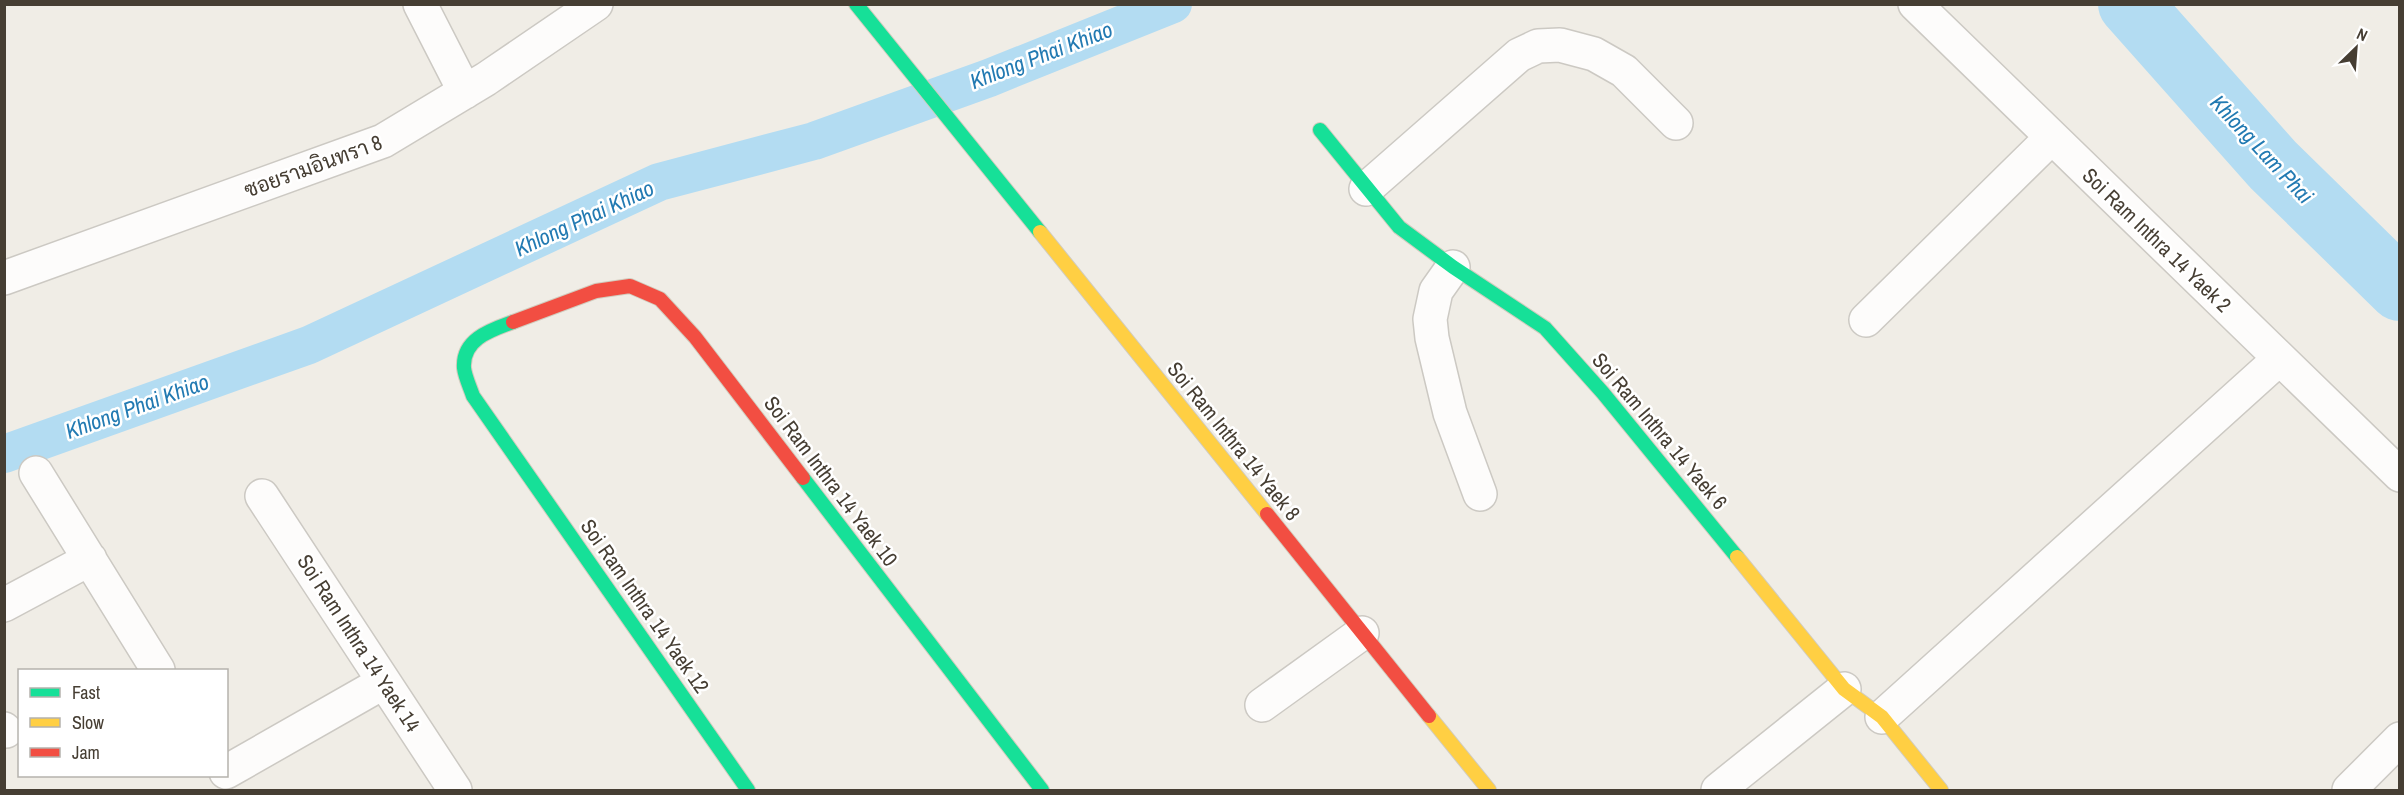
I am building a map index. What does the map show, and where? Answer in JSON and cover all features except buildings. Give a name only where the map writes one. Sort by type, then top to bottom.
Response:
[{"type":"street","points":[[420,4],[465,92]]},
{"type":"street","name":"ซอยรามอินทรา 8","points":[[4,278],[383,141],[465,92],[596,4]]},
{"type":"street","name":"Soi Ram Inthra 14 Yaek 8","points":[[856,4],[946,119],[1489,790]]},
{"type":"street","name":"Soi Ram Inthra 14 Yaek 2","points":[[1915,4],[2400,476]]},
{"type":"street","points":[[1366,189],[1519,55],[1538,46],[1560,45],[1593,54],[1624,71],[1676,123]]},
{"type":"street","name":"Soi Ram Inthra 14 Yaek 6","points":[[1320,130],[1399,227],[1452,267],[1545,328],[1603,393],[1845,689],[1882,717],[1941,790]]},
{"type":"street","points":[[1866,320],[2052,137]]},
{"type":"street","points":[[1452,267],[1436,291],[1430,319],[1432,338],[1450,413],[1480,494]]},
{"type":"street","name":"Soi Ram Inthra 14 Yaek 10","points":[[507,445],[473,396],[464,367],[470,344],[488,330],[596,291],[630,286],[660,299],[695,337],[1042,790]]},
{"type":"street","points":[[1882,717],[2278,359]]},
{"type":"street","name":"Soi Ram Inthra 14 Yaek 12","points":[[507,445],[748,790]]},
{"type":"street","points":[[36,473],[157,669]]},
{"type":"street","name":"Soi Ram Inthra 14 Yaek 14","points":[[262,496],[455,790]]},
{"type":"street","points":[[4,605],[90,559]]},
{"type":"street","points":[[1263,705],[1362,633]]},
{"type":"street","points":[[228,771],[384,682]]},
{"type":"street","points":[[1718,790],[1845,689]]},
{"type":"street","points":[[2362,786],[2400,739]]},
{"type":"street","points":[[224,777],[232,790]]},
{"type":"waterway","name":"Khlong Phai Khiao","points":[[4,454],[309,345],[659,182],[814,141],[989,78],[1173,4]]},
{"type":"waterway","name":"Khlong Lam Phai","points":[[2130,4],[2273,165],[2400,289]]},
{"type":"traffic: fast","points":[[856,4],[1040,232]]},
{"type":"traffic: fast","points":[[1320,130],[1399,227],[1453,267],[1545,328],[1603,393],[1737,557]]},
{"type":"traffic: fast","points":[[513,322],[487,332],[468,350],[464,368],[473,396],[748,790]]},
{"type":"traffic: fast","points":[[803,478],[1042,790]]},
{"type":"traffic: slow","points":[[1040,232],[1267,514]]},
{"type":"traffic: slow","points":[[1737,557],[1844,689],[1882,717],[1941,790]]},
{"type":"traffic: slow","points":[[1429,716],[1489,790]]},
{"type":"traffic: jam","points":[[513,322],[596,291],[630,286],[660,299],[695,337],[803,478]]},
{"type":"traffic: jam","points":[[1267,514],[1429,716]]}]
